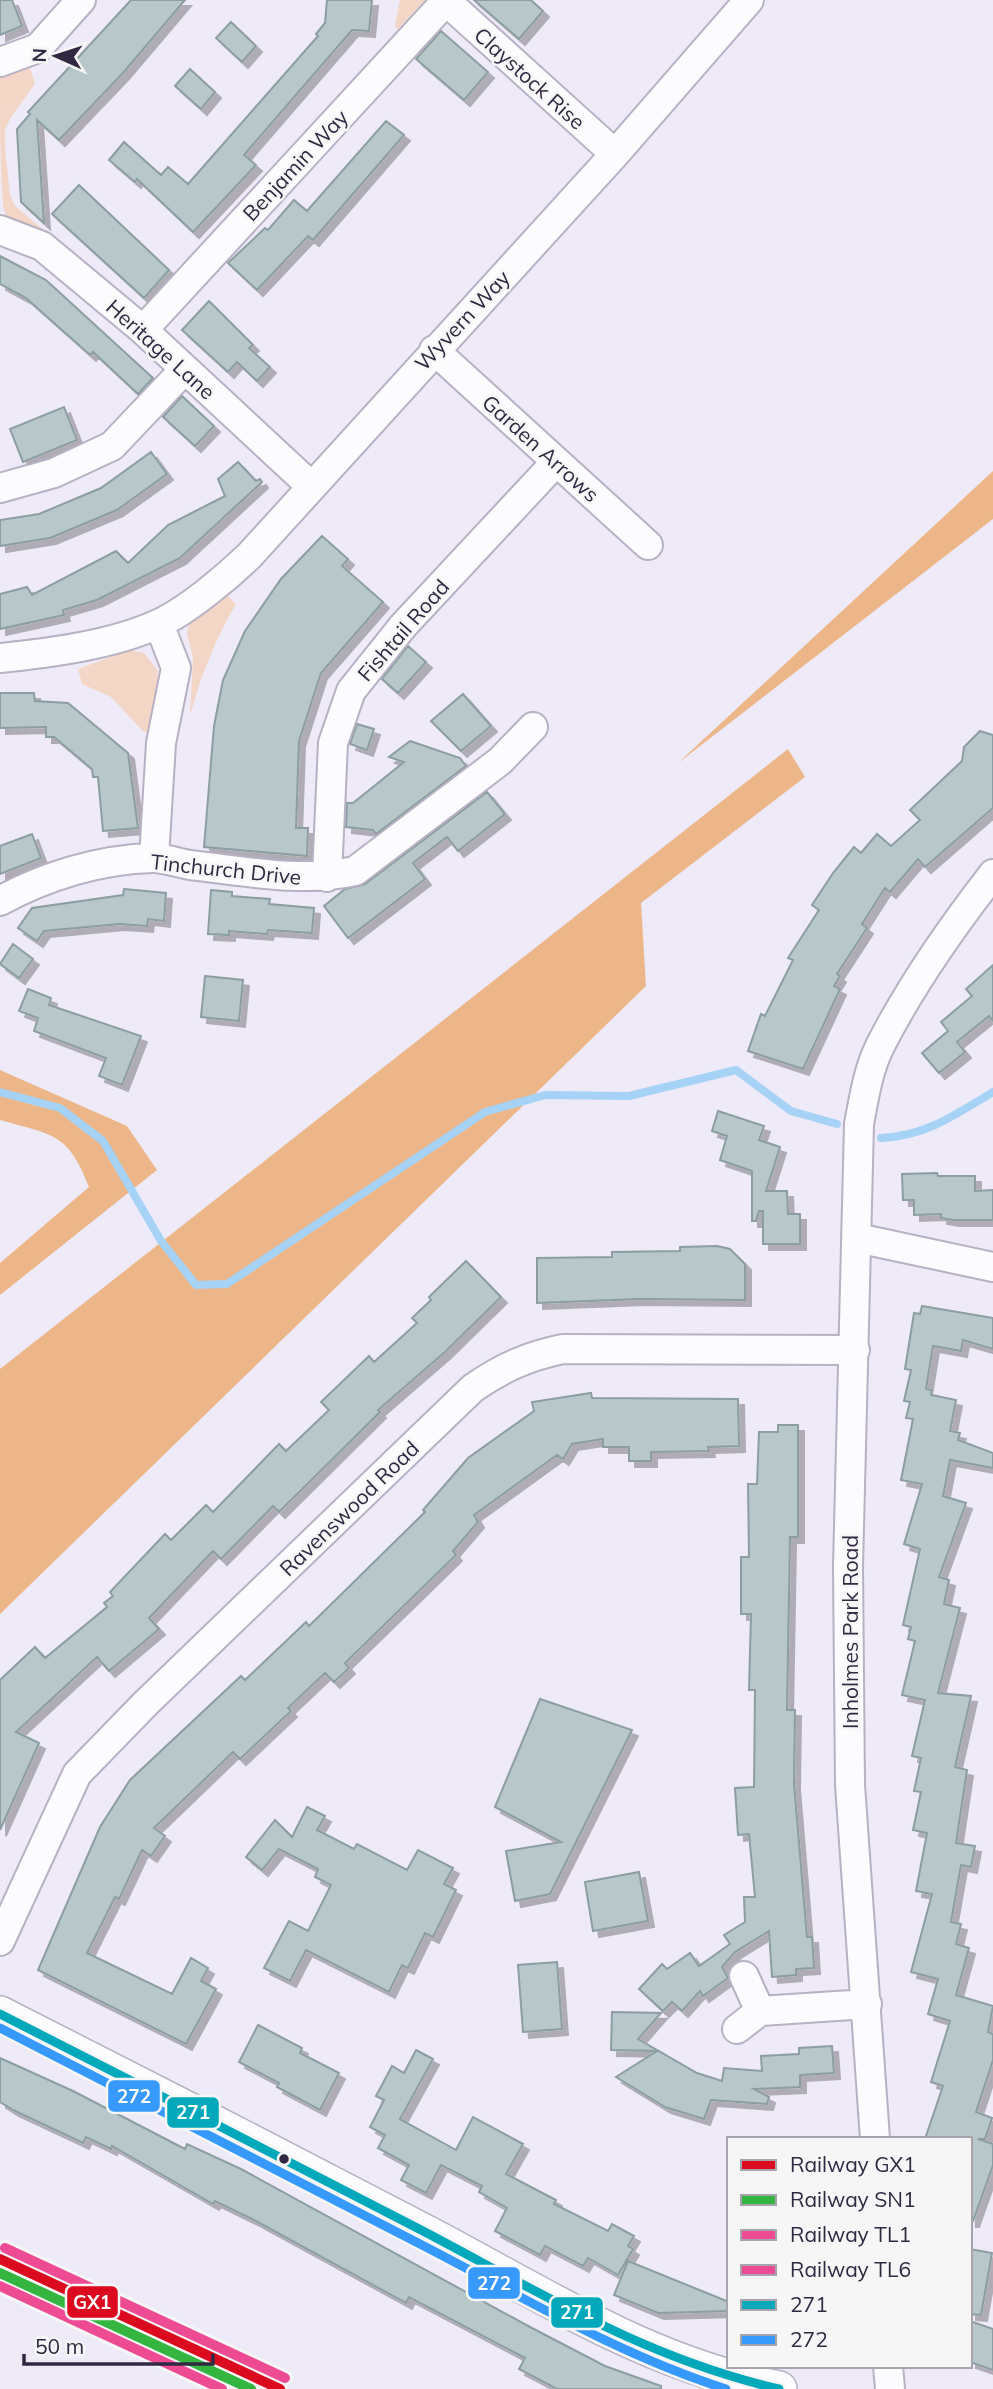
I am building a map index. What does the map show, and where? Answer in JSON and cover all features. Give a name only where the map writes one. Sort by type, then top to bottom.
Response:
[{"type":"street","points":[[0,62],[38,48],[81,0]]},
{"type":"street","name":"Claystock Rise","points":[[446,0],[615,154]]},
{"type":"street","name":"Benjamin Way","points":[[143,330],[446,0]]},
{"type":"street","name":"Wyvern Way","points":[[0,658],[64,651],[159,624],[226,577],[250,556],[434,350],[615,154],[749,0]]},
{"type":"street","name":"Heritage Lane","points":[[0,230],[42,246],[143,330],[311,486]]},
{"type":"street","name":"Garden Arrows","points":[[434,350],[648,545]]},
{"type":"street","points":[[0,488],[54,473],[112,446],[184,370]]},
{"type":"street","name":"Fishtail Road","points":[[327,877],[333,743],[351,691],[403,626],[556,462]]},
{"type":"street","points":[[154,858],[162,743],[176,668],[159,624]]},
{"type":"street","name":"Tinchurch Drive","points":[[0,901],[31,884],[88,867],[154,858],[302,878],[327,877],[355,871],[500,761],[533,727]]},
{"type":"street","name":"Inholmes Park Road","points":[[875,2137],[850,1785],[848,1567],[859,1124],[867,1083],[879,1047],[950,930],[993,874]]},
{"type":"street","points":[[857,1238],[993,1266]]},
{"type":"street","name":"Ravenswood Road","points":[[0,1941],[77,1774],[146,1703],[473,1388],[504,1367],[536,1354],[563,1349],[855,1350]]},
{"type":"street","points":[[744,1976],[760,2011]]},
{"type":"street","points":[[737,2029],[760,2011],[867,2004]]},
{"type":"street","points":[[0,2014],[370,2204],[634,2344],[685,2364],[779,2389]]},
{"type":"street","points":[[888,2368],[890,2389]]},
{"type":"shaded area","points":[[400,0],[425,0],[398,29],[395,26]]},
{"type":"shaded area","points":[[30,68],[35,84],[5,130],[10,195],[15,206],[48,234],[13,221],[5,213],[3,204],[0,78]]},
{"type":"shaded area","points":[[993,471],[993,519],[678,763]]},
{"type":"shaded area","points":[[228,596],[236,604],[209,658],[190,716],[193,657],[187,634],[189,624]]},
{"type":"shaded area","points":[[129,650],[144,653],[158,671],[154,731],[144,732],[111,697],[82,684],[78,669]]},
{"type":"shaded area","points":[[788,749],[805,777],[641,903],[646,986],[0,1614],[0,1369]]},
{"type":"shaded area","points":[[0,1070],[127,1126],[157,1170],[0,1295],[0,1263],[89,1187],[74,1155],[56,1139],[45,1133],[0,1120]]},
{"type":"building","points":[[0,0],[12,0],[22,26],[0,35]]},
{"type":"building","points":[[131,0],[185,0],[123,73],[59,140],[37,120],[44,223],[21,202],[17,129],[30,114],[28,112]]},
{"type":"building","points":[[327,0],[372,0],[369,31],[352,30],[244,155],[256,165],[193,232],[137,179],[135,182],[109,160],[124,142],[161,175],[168,167],[188,184],[318,36],[316,34],[325,23]]},
{"type":"building","points":[[474,0],[531,0],[543,11],[519,39]]},
{"type":"building","points":[[231,22],[256,46],[242,62],[216,38]]},
{"type":"building","points":[[441,31],[488,72],[464,100],[416,59]]},
{"type":"building","points":[[190,69],[215,92],[201,109],[175,86]]},
{"type":"building","points":[[386,121],[404,135],[313,240],[308,236],[257,290],[228,263],[265,228],[268,230],[294,200],[307,211]]},
{"type":"building","points":[[79,185],[169,270],[144,298],[52,214]]},
{"type":"building","points":[[0,256],[46,280],[153,378],[138,394],[93,352],[90,355],[26,298],[0,284]]},
{"type":"building","points":[[209,301],[253,345],[249,348],[270,367],[257,381],[237,362],[228,372],[182,330]]},
{"type":"building","points":[[182,396],[214,426],[195,446],[163,417]]},
{"type":"building","points":[[64,407],[77,440],[23,462],[10,429]]},
{"type":"building","points":[[151,452],[167,474],[117,510],[50,538],[0,546],[0,520],[39,514],[101,488]]},
{"type":"building","points":[[238,462],[256,481],[260,479],[262,482],[180,558],[97,600],[63,610],[64,615],[0,629],[0,594],[27,587],[32,595],[116,551],[128,563],[168,525],[225,496],[218,479]]},
{"type":"building","points":[[322,536],[348,559],[342,566],[383,602],[321,673],[299,741],[296,828],[308,828],[307,856],[204,847],[214,726],[223,680],[245,631],[281,579]]},
{"type":"building","points":[[408,646],[426,662],[398,693],[382,679]]},
{"type":"building","points":[[0,693],[34,693],[35,701],[68,703],[128,753],[138,828],[103,831],[98,777],[93,777],[92,769],[54,737],[46,737],[46,727],[0,728]]},
{"type":"building","points":[[463,694],[491,726],[461,751],[431,721]]},
{"type":"building","points":[[357,724],[374,729],[367,750],[350,744]]},
{"type":"building","points":[[980,731],[993,735],[993,808],[925,867],[918,859],[890,892],[885,888],[862,924],[867,928],[837,974],[840,976],[834,986],[840,989],[803,1069],[748,1051],[761,1014],[765,1016],[793,960],[788,958],[819,910],[812,905],[833,873],[854,847],[861,853],[877,834],[891,846],[920,820],[910,810],[962,761],[964,747]]},
{"type":"building","points":[[410,741],[460,758],[466,766],[376,834],[373,830],[346,827],[347,803],[353,803],[404,762],[389,757]]},
{"type":"building","points":[[487,792],[505,814],[458,851],[447,837],[413,863],[425,879],[348,938],[324,906],[345,889],[365,884]]},
{"type":"building","points":[[32,834],[41,858],[0,874],[0,846]]},
{"type":"building","points":[[124,889],[166,893],[164,921],[148,919],[147,926],[119,924],[44,931],[37,941],[18,928],[32,908],[123,895]]},
{"type":"building","points":[[211,890],[232,892],[232,896],[270,899],[269,904],[314,908],[312,933],[268,930],[267,934],[229,931],[229,935],[208,934]]},
{"type":"building","points":[[13,944],[33,959],[19,978],[0,964]]},
{"type":"building","points":[[993,965],[993,1021],[989,1016],[957,1042],[965,1052],[939,1073],[922,1053],[948,1031],[941,1022],[972,996],[966,989]]},
{"type":"building","points":[[205,976],[243,980],[239,1021],[201,1017]]},
{"type":"building","points":[[28,989],[51,998],[49,1005],[141,1036],[122,1085],[99,1076],[106,1058],[34,1031],[38,1018],[19,1011]]},
{"type":"building","points":[[718,1111],[764,1126],[759,1140],[780,1147],[766,1191],[787,1191],[788,1214],[800,1214],[800,1244],[763,1244],[763,1211],[759,1211],[756,1221],[752,1221],[752,1171],[720,1160],[727,1136],[712,1131]]},
{"type":"building","points":[[937,1173],[938,1176],[975,1176],[975,1191],[993,1190],[993,1220],[953,1220],[941,1218],[941,1214],[914,1215],[914,1200],[903,1200],[902,1174]]},
{"type":"building","points":[[717,1246],[730,1249],[745,1264],[745,1300],[640,1299],[537,1303],[537,1258],[612,1257],[612,1252],[680,1251],[680,1247]]},
{"type":"building","points":[[466,1261],[501,1297],[445,1352],[378,1410],[380,1412],[279,1512],[273,1506],[221,1559],[213,1551],[149,1618],[159,1629],[109,1671],[97,1657],[16,1732],[39,1743],[0,1830],[0,1680],[35,1647],[45,1658],[107,1607],[104,1603],[113,1596],[110,1592],[165,1534],[171,1540],[206,1505],[213,1512],[279,1444],[286,1451],[329,1410],[321,1402],[369,1356],[374,1362],[417,1323],[412,1318],[431,1300],[429,1297]]},
{"type":"building","points":[[922,1306],[993,1318],[993,1349],[963,1340],[961,1351],[933,1346],[926,1389],[932,1390],[931,1395],[956,1400],[950,1431],[960,1433],[958,1440],[993,1453],[993,1468],[950,1460],[943,1496],[966,1503],[939,1577],[949,1580],[944,1604],[960,1608],[938,1693],[971,1696],[955,1767],[967,1770],[956,1843],[975,1846],[971,1867],[961,1865],[951,1922],[961,1924],[956,1944],[969,1948],[956,1995],[993,2006],[988,2032],[993,2034],[993,2060],[976,2112],[992,2118],[985,2139],[978,2139],[993,2144],[993,2165],[973,2221],[972,2137],[926,2137],[943,2086],[931,2082],[950,2021],[928,2014],[938,1979],[911,1972],[932,1894],[916,1891],[927,1833],[913,1830],[921,1792],[914,1791],[921,1758],[912,1756],[925,1700],[902,1695],[915,1641],[908,1639],[911,1627],[903,1625],[920,1549],[904,1544],[922,1484],[901,1480],[913,1419],[906,1418],[910,1402],[904,1401],[911,1370],[905,1369],[914,1313],[920,1314]]},
{"type":"building","points":[[591,1393],[592,1398],[738,1399],[739,1446],[708,1447],[709,1451],[651,1452],[651,1461],[629,1461],[629,1447],[603,1447],[603,1439],[572,1444],[563,1459],[557,1455],[474,1515],[478,1522],[453,1551],[456,1555],[345,1663],[349,1668],[334,1682],[325,1673],[288,1708],[291,1711],[240,1759],[233,1752],[154,1828],[165,1836],[151,1856],[142,1850],[119,1899],[115,1897],[87,1953],[172,1994],[191,1958],[208,1968],[201,1981],[216,1989],[186,2044],[38,1970],[100,1827],[130,1780],[241,1676],[245,1680],[306,1622],[309,1626],[425,1512],[423,1510],[468,1458],[534,1411],[532,1402]]},
{"type":"building","points":[[778,1425],[798,1425],[798,1537],[790,1537],[787,1710],[795,1710],[794,1784],[807,1937],[812,1937],[814,1968],[796,1969],[796,1975],[772,1977],[769,1931],[735,1952],[722,1967],[728,1978],[703,1996],[700,1991],[682,2011],[672,2002],[663,2011],[639,1989],[662,1964],[667,1969],[690,1953],[699,1966],[730,1944],[724,1935],[745,1922],[744,1897],[755,1897],[749,1834],[738,1835],[735,1788],[754,1787],[755,1690],[749,1690],[751,1614],[741,1614],[741,1557],[749,1557],[748,1484],[757,1484],[759,1432],[778,1432]]},
{"type":"building","points":[[540,1699],[632,1730],[550,1894],[515,1901],[506,1851],[561,1842],[495,1807]]},
{"type":"building","points":[[307,1807],[325,1816],[317,1830],[354,1849],[357,1844],[407,1870],[418,1850],[453,1868],[444,1884],[456,1890],[433,1937],[425,1933],[408,1968],[402,1965],[389,1992],[306,1950],[290,1981],[264,1968],[289,1921],[308,1931],[331,1885],[315,1877],[318,1869],[279,1849],[262,1870],[246,1857],[275,1820],[292,1837]]},
{"type":"building","points":[[639,1872],[648,1921],[593,1931],[585,1882]]},
{"type":"building","points":[[557,1962],[562,2029],[523,2032],[518,1965]]},
{"type":"building","points":[[612,2012],[661,2013],[638,2039],[697,2073],[722,2081],[724,2068],[762,2071],[761,2056],[799,2054],[799,2048],[832,2046],[834,2073],[800,2075],[800,2087],[754,2089],[769,2097],[767,2104],[711,2100],[704,2119],[665,2107],[616,2077],[657,2051],[611,2050]]},
{"type":"building","points":[[258,2025],[302,2048],[300,2053],[339,2073],[320,2110],[277,2087],[279,2083],[239,2062]]},
{"type":"building","points":[[416,2050],[433,2059],[400,2119],[456,2150],[473,2117],[523,2144],[506,2174],[556,2200],[554,2204],[608,2231],[612,2224],[634,2236],[628,2246],[633,2249],[618,2275],[588,2258],[583,2266],[545,2246],[540,2255],[495,2231],[507,2208],[479,2192],[482,2186],[441,2165],[426,2193],[401,2180],[409,2165],[378,2148],[385,2135],[370,2127],[384,2100],[376,2096],[392,2066],[404,2073]]},
{"type":"building","points":[[0,2058],[73,2091],[185,2149],[187,2144],[241,2169],[530,2327],[605,2366],[661,2386],[661,2389],[557,2389],[519,2369],[525,2358],[409,2297],[406,2303],[254,2220],[215,2201],[213,2204],[112,2146],[111,2149],[86,2137],[83,2143],[13,2110],[0,2102]]},
{"type":"building","points":[[972,2249],[992,2253],[981,2315],[972,2314]]},
{"type":"building","points":[[628,2261],[727,2301],[727,2311],[658,2313],[614,2295]]},
{"type":"building","points":[[972,2322],[993,2329],[993,2370],[972,2363]]},
{"type":"waterway","points":[[0,1092],[60,1108],[103,1141],[161,1241],[196,1285],[227,1284],[485,1112],[545,1095],[629,1096],[736,1070],[791,1111],[837,1124]]},
{"type":"waterway","points":[[881,1138],[926,1129],[993,1092]]},
{"type":"rail line","name":"TL1","points":[[5,2248],[285,2378]]},
{"type":"rail line","name":"GX1","points":[[0,2259],[280,2389]]},
{"type":"rail line","name":"SN1","points":[[0,2273],[251,2389]]},
{"type":"rail line","name":"TL6","points":[[0,2286],[222,2389]]},
{"type":"transit line","name":"271","points":[[0,2014],[596,2322],[684,2360],[779,2389]]},
{"type":"transit line","name":"272","points":[[0,2028],[570,2323],[646,2359],[726,2389]]}]
